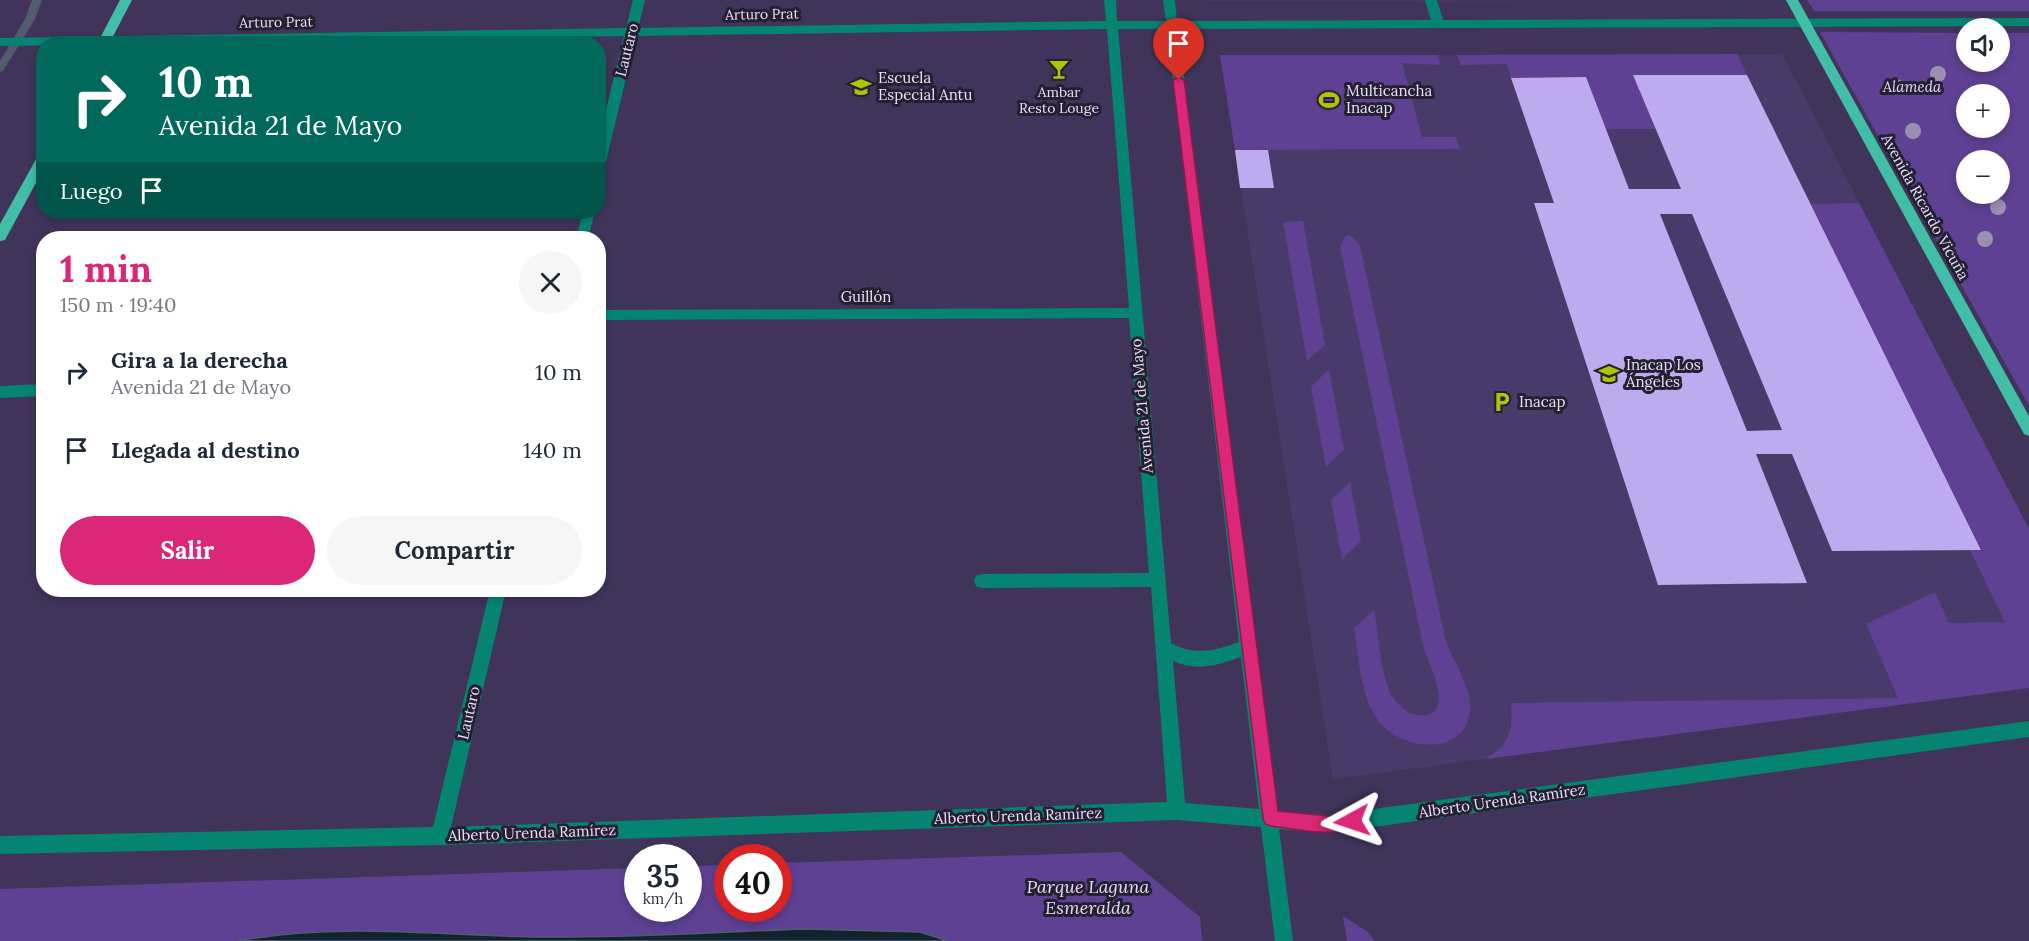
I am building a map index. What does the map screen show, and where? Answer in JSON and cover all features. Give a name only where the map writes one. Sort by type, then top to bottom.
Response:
[{"type":"main road","points":[[107,36],[126,0]]},
{"type":"main road","name":"Avenida Ricardo Vicuña","points":[[1792,0],[2029,430]]},
{"type":"main road","points":[[0,236],[36,170]]},
{"type":"street","name":"Lautaro","points":[[606,137],[639,0]]},
{"type":"street","name":"Avenida 21 de Mayo","points":[[1110,0],[1134,313],[1177,811]]},
{"type":"street","points":[[1169,0],[1271,818],[1284,941]]},
{"type":"street","points":[[1431,0],[1438,24]]},
{"type":"street","name":"Arturo Prat","points":[[368,36],[632,30],[1172,24],[2029,22]]},
{"type":"street","name":"Arturo Prat","points":[[0,42],[36,42]]},
{"type":"street","name":"Guillón","points":[[606,315],[1134,313]]},
{"type":"street","points":[[0,392],[36,390]]},
{"type":"street","points":[[982,581],[1157,580]]},
{"type":"street","name":"Lautaro","points":[[440,836],[496,597]]},
{"type":"street","points":[[1163,647],[1185,658],[1202,658],[1220,657],[1249,647]]},
{"type":"street","name":"Alberto Urenda Ramírez","points":[[0,845],[440,836],[1177,811],[1329,824],[2029,729]]},
{"type":"shaded area","points":[[1209,0],[1755,0],[1209,1]]},
{"type":"shaded area","name":"Inacap Los Ángeles","points":[[1782,54],[2029,529],[2029,688],[1333,779],[1220,55]]},
{"type":"green space","points":[[1807,0],[2029,0],[2029,11],[1814,11]]},
{"type":"green space","name":"Alameda","points":[[1820,32],[1956,33],[1956,72],[2010,72],[2010,33],[2029,33],[2029,406]]},
{"type":"green space","points":[[1737,54],[1747,75],[1634,75],[1656,129],[1606,129],[1586,77],[1511,78],[1507,64],[1461,65],[1457,55]]},
{"type":"green space","name":"Multicancha Inacap","points":[[1220,55],[1438,55],[1440,65],[1402,63],[1422,137],[1456,137],[1460,149],[1235,150]]},
{"type":"green space","points":[[1859,203],[2029,529],[2029,688],[1486,759],[1500,748],[1508,736],[1511,703],[1898,698],[1866,624],[1935,592],[1949,623],[2005,622],[1970,550],[1981,549],[1811,204]]},
{"type":"green space","points":[[1303,221],[1325,345],[1307,361],[1283,222]]},
{"type":"green space","points":[[1346,235],[1352,236],[1360,246],[1446,642],[1462,675],[1470,701],[1466,725],[1457,736],[1431,745],[1401,738],[1388,730],[1378,720],[1367,700],[1361,676],[1354,628],[1374,610],[1382,666],[1392,696],[1403,708],[1413,714],[1430,714],[1437,709],[1438,688],[1423,645],[1340,247]]},
{"type":"green space","points":[[1329,369],[1344,450],[1326,467],[1311,387]]},
{"type":"green space","points":[[1350,482],[1361,541],[1342,559],[1331,500]]},
{"type":"green space","name":"Parque Laguna Esmeralda","points":[[1121,852],[1200,917],[1202,941],[0,941],[0,889],[624,868],[624,922],[702,922],[702,866],[714,865],[714,922],[792,922],[792,863]]},
{"type":"green space","points":[[1343,916],[1368,932],[1375,941],[1347,941]]},
{"type":"water","points":[[804,929],[920,932],[948,941],[238,941],[276,935],[351,931],[572,937]]},
{"type":"building","points":[[1633,75],[1747,75],[1981,550],[1832,551],[1792,454],[1756,454],[1807,583],[1658,585],[1534,203],[1554,203],[1511,78],[1586,77],[1629,189],[1681,189]],"holes":[[[1660,214],[1692,214],[1782,430],[1747,431]]]},
{"type":"building","points":[[1235,150],[1268,150],[1274,188],[1240,188]]},
{"type":"waterway","points":[[0,69],[30,19],[37,0]]},
{"type":"place","name":"Ambar Resto Louge","points":[[1059,69]]},
{"type":"place","name":"Escuela Especial Antu","points":[[861,87]]},
{"type":"place","name":"Multicancha Inacap","points":[[1329,100]]},
{"type":"place","name":"Inacap Los Ángeles","points":[[1609,374]]},
{"type":"place","name":"Inacap","points":[[1502,402]]},
{"type":"route","points":[[1179,80],[1271,818],[1329,824],[1352,821]]}]
